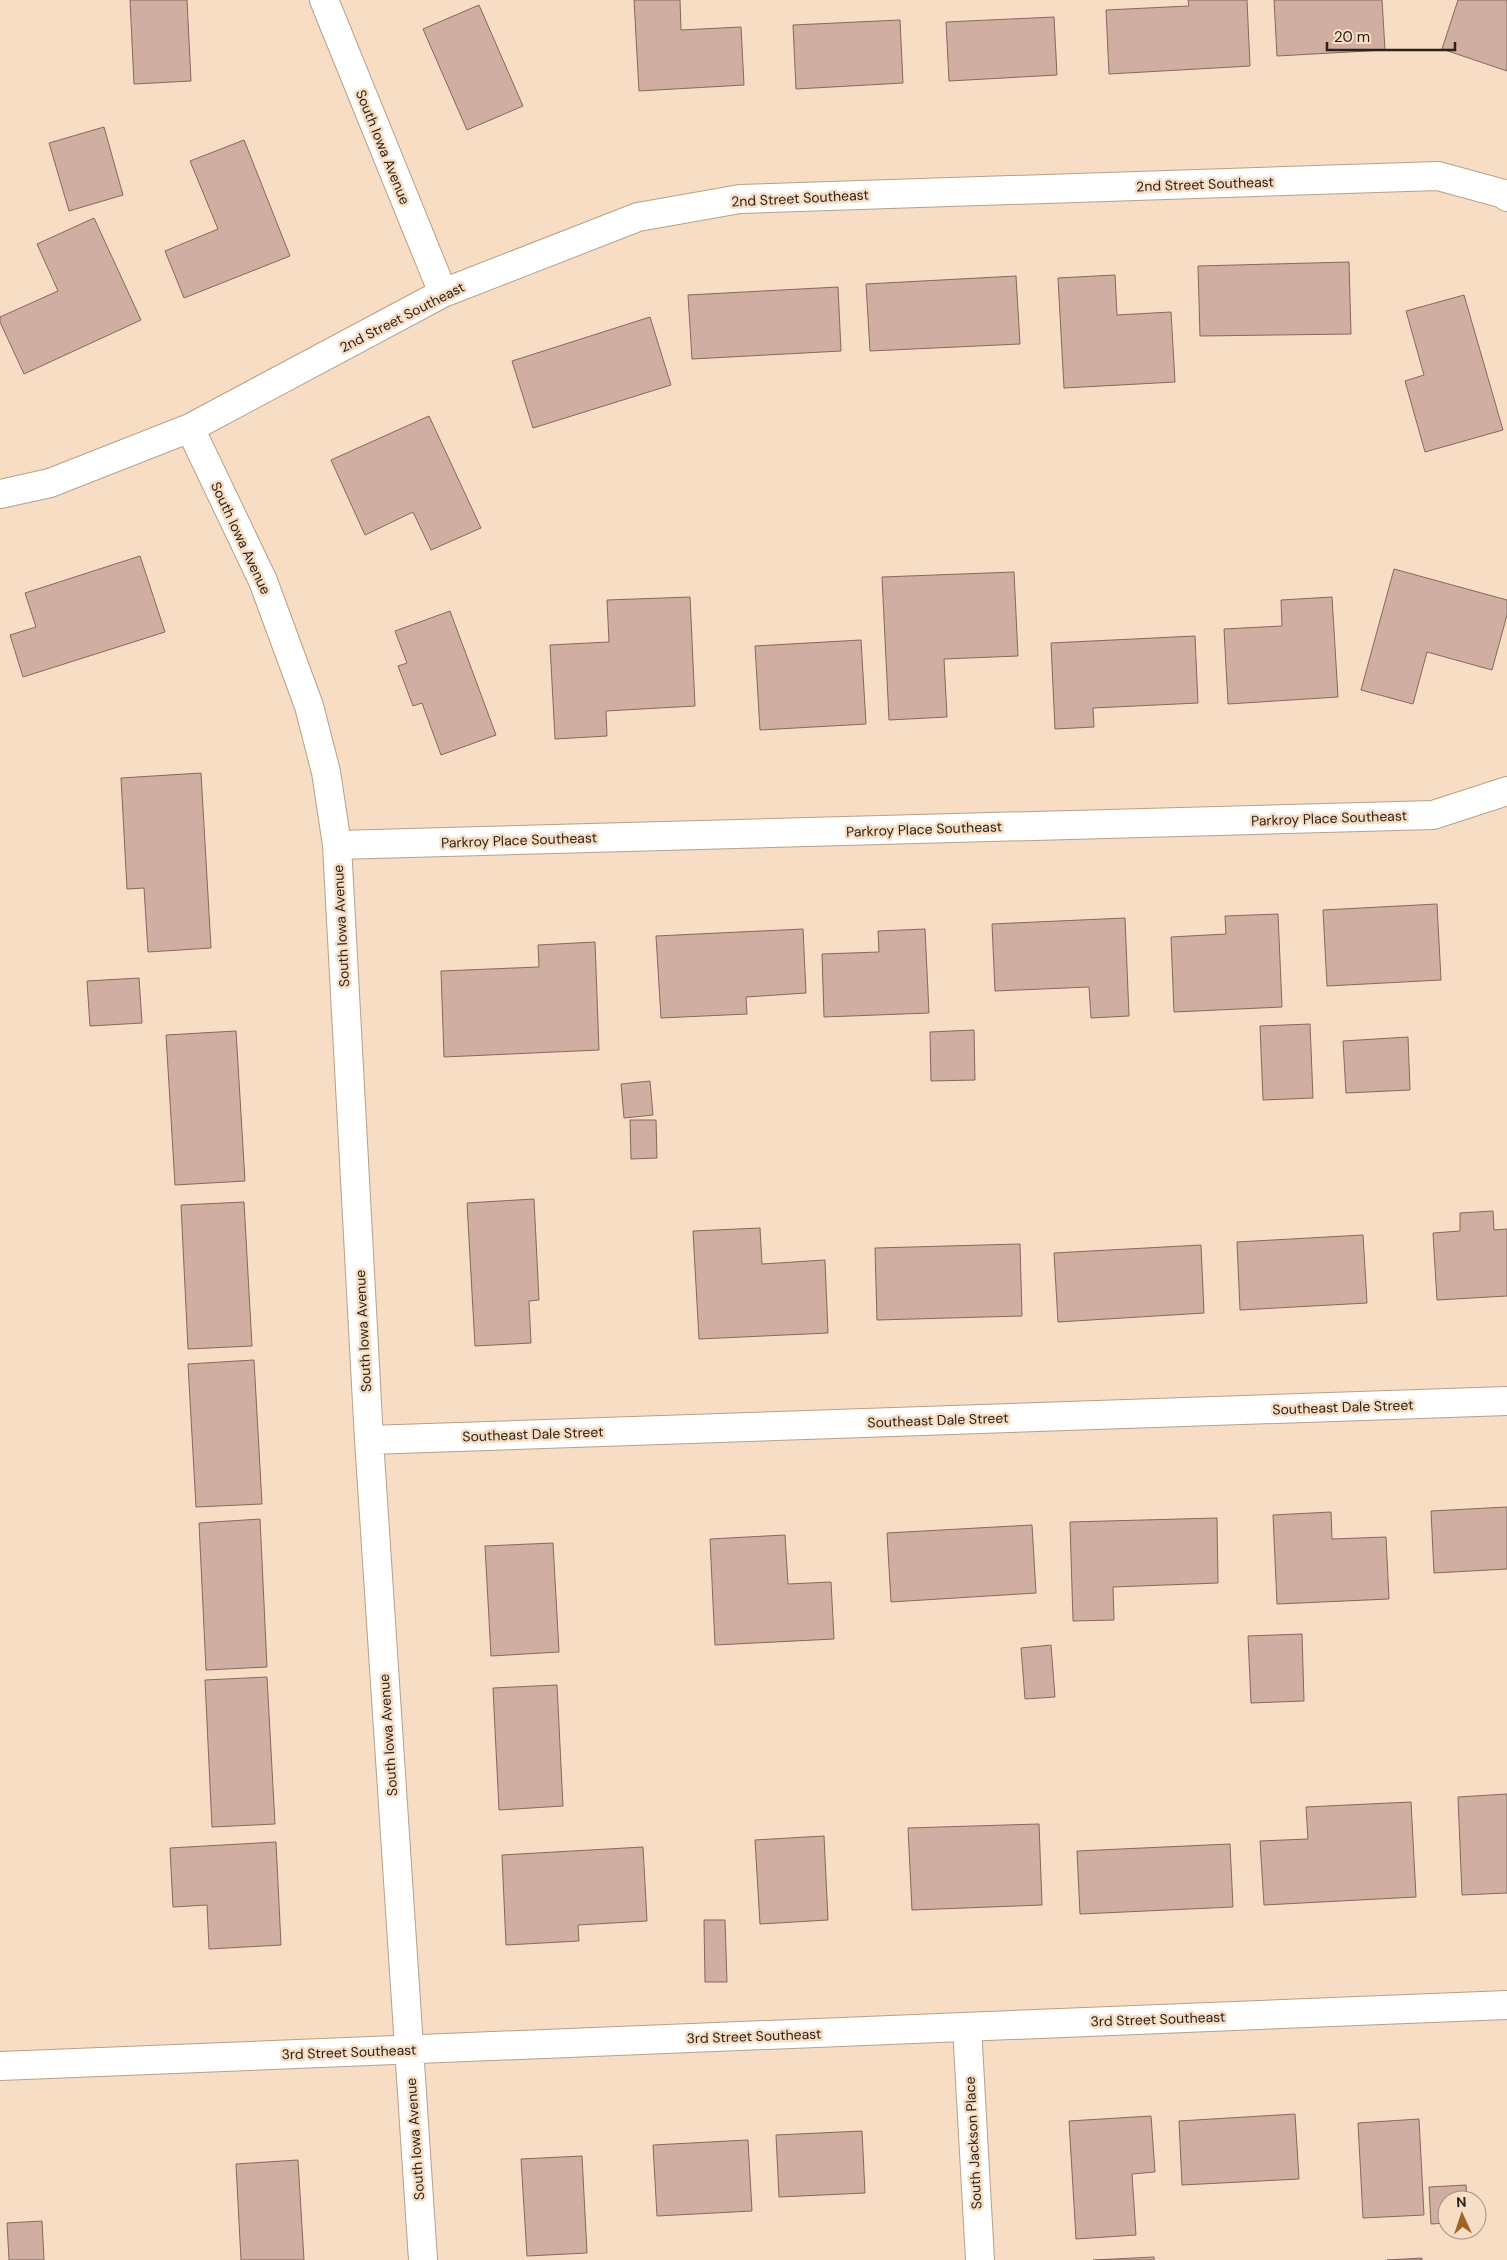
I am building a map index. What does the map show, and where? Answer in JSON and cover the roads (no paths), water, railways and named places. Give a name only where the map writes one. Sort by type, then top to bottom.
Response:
[{"type":"street","name":"South Iowa Avenue","points":[[324,0],[443,293]]},
{"type":"street","name":"2nd Street Southeast","points":[[0,494],[50,483],[190,428],[443,293],[638,217],[740,198],[1438,176],[1504,194],[1507,197]]},
{"type":"street","name":"South Iowa Avenue","points":[[190,428],[263,581],[309,706],[326,772],[337,845],[369,1440],[423,2260]]},
{"type":"street","name":"Parkroy Place Southeast","points":[[337,845],[1433,815],[1507,792]]},
{"type":"street","name":"Southeast Dale Street","points":[[369,1440],[1507,1401]]},
{"type":"street","name":"3rd Street Southeast","points":[[0,2066],[1507,2005]]},
{"type":"street","name":"South Jackson Place","points":[[966,2027],[980,2260]]}]
